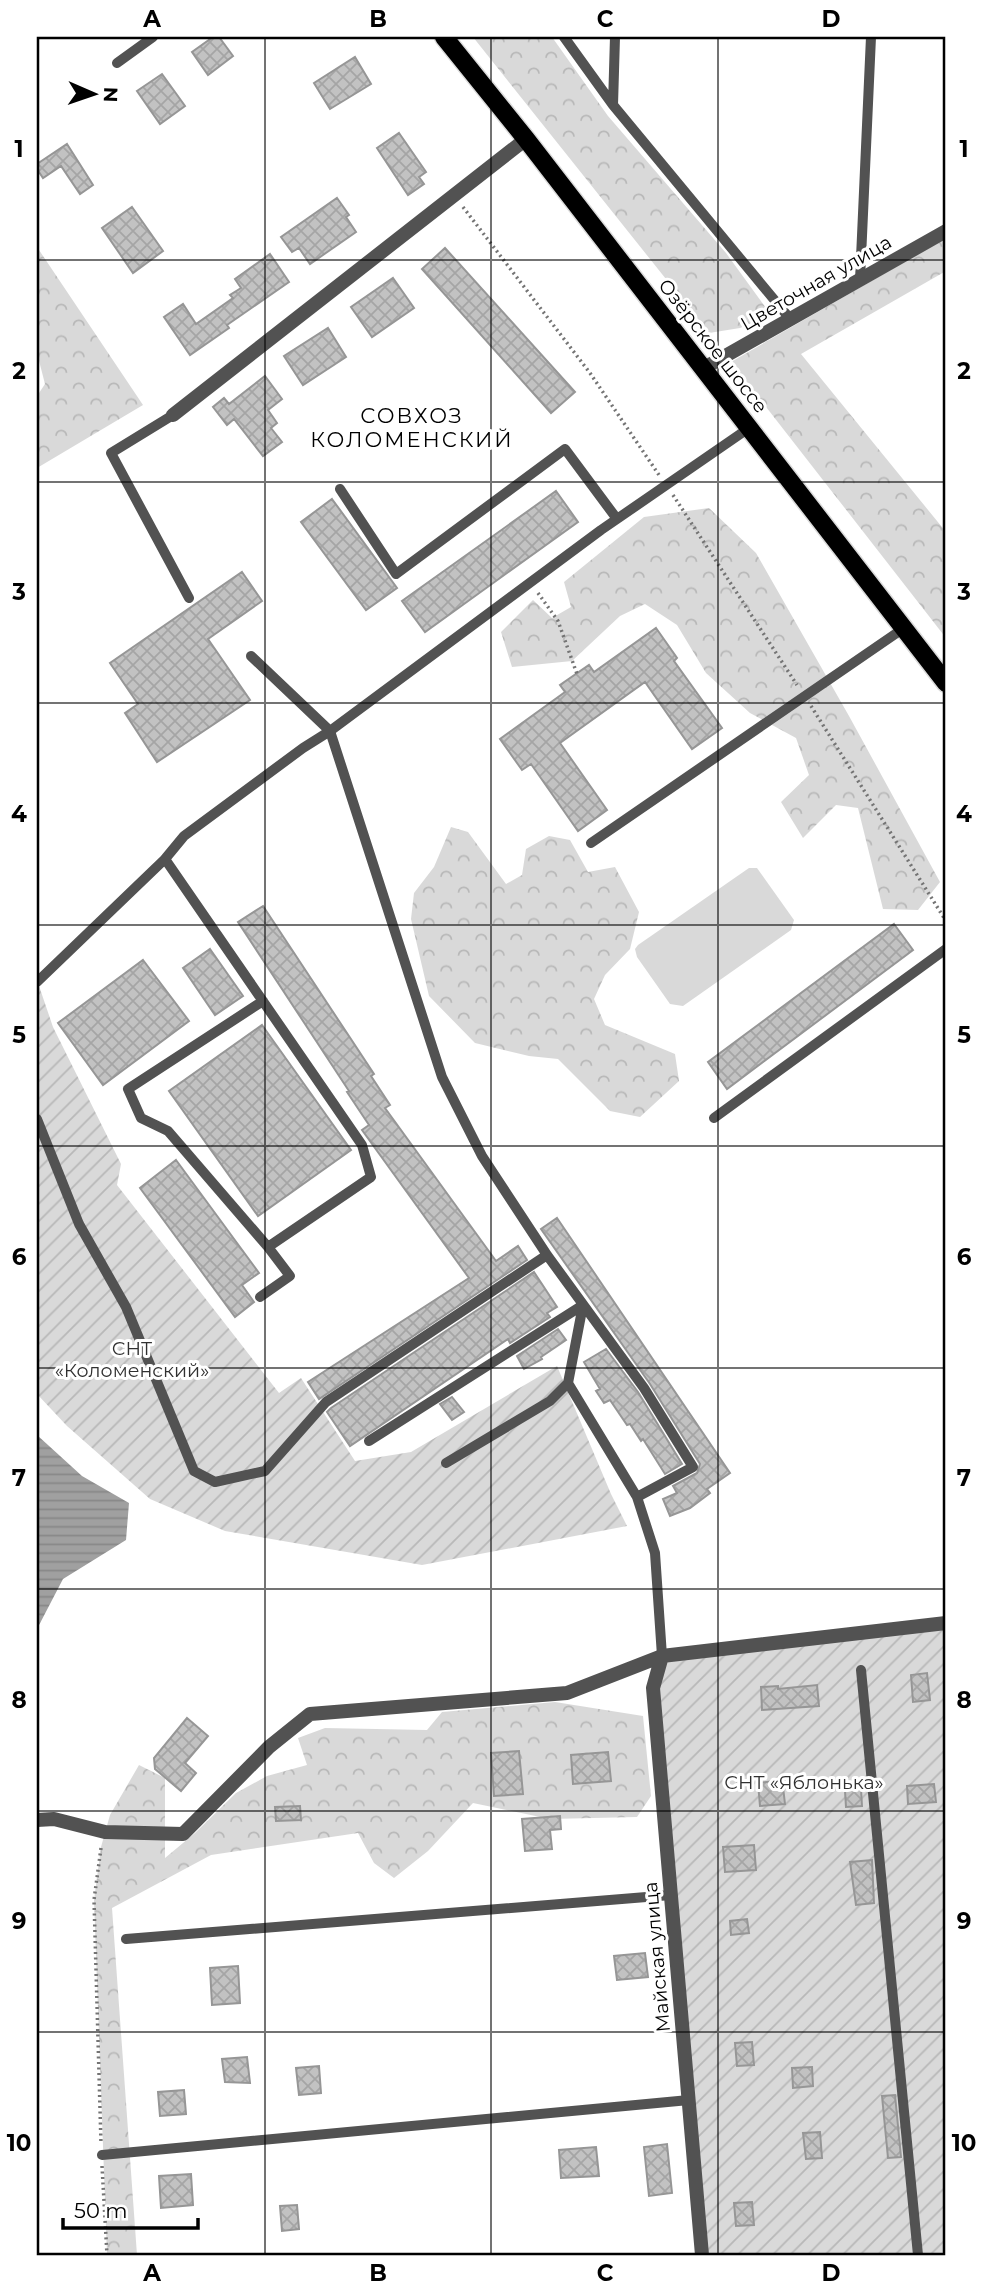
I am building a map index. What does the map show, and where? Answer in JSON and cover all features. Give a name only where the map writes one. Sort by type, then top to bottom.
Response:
[{"type":"main road","name":"Озёрское шоссе","points":[[444,37],[704,368],[946,683]]},
{"type":"street","points":[[173,415],[526,139]]},
{"type":"street","name":"Цветочная улица","points":[[704,368],[946,231]]},
{"type":"street","points":[[37,1819],[54,1819],[105,1832],[183,1834],[269,1747],[310,1714],[567,1692],[662,1656],[946,1623]]},
{"type":"street","name":"Майская улица","points":[[662,1656],[653,1688],[702,2255]]},
{"type":"lane","points":[[117,63],[153,37]]},
{"type":"lane","points":[[564,37],[613,106],[791,320]]},
{"type":"lane","points":[[613,106],[615,37]]},
{"type":"lane","points":[[860,280],[871,37]]},
{"type":"lane","points":[[173,415],[111,453],[188,598]]},
{"type":"lane","points":[[37,982],[165,859],[184,836],[617,519],[749,428]]},
{"type":"lane","points":[[340,489],[396,574],[565,449],[617,519]]},
{"type":"lane","points":[[592,843],[904,628]]},
{"type":"lane","points":[[251,656],[330,731],[442,1077],[482,1156],[547,1255],[644,1388],[692,1467],[637,1497]]},
{"type":"lane","points":[[165,859],[362,1145],[371,1177],[268,1247]]},
{"type":"lane","points":[[714,1118],[946,949]]},
{"type":"lane","points":[[260,1297],[290,1276],[168,1130],[141,1118],[128,1089],[264,1001]]},
{"type":"lane","points":[[37,1119],[79,1224],[126,1307],[194,1471],[215,1482],[265,1471],[327,1402],[547,1255]]},
{"type":"lane","points":[[446,1463],[550,1401],[568,1383],[583,1305]]},
{"type":"lane","points":[[369,1441],[583,1305]]},
{"type":"lane","points":[[568,1383],[637,1497],[655,1553],[662,1656]]},
{"type":"lane","points":[[862,1670],[918,2255]]},
{"type":"lane","points":[[126,1939],[671,1895]]},
{"type":"lane","points":[[102,2155],[689,2100]]},
{"type":"path","points":[[454,196],[590,373],[805,697],[946,920]]},
{"type":"path","points":[[530,582],[558,621],[577,674]]},
{"type":"path","points":[[105,1832],[93,1900],[107,2255]]},
{"type":"green space","points":[[473,37],[552,37],[608,116],[726,253],[771,315],[740,328],[709,333]]},
{"type":"green space","points":[[946,238],[946,271],[801,354],[946,532],[946,638],[731,362]]},
{"type":"green space","points":[[37,247],[143,405],[37,468],[37,396],[45,384],[37,353]]},
{"type":"green space","points":[[709,508],[756,553],[940,882],[918,910],[883,909],[858,808],[836,805],[803,838],[781,802],[809,775],[796,738],[750,713],[706,673],[677,625],[645,604],[620,616],[572,661],[512,667],[501,632],[533,600],[552,618],[571,607],[564,582],[644,517]]},
{"type":"green space","points":[[451,827],[468,832],[506,884],[522,875],[526,849],[549,836],[570,840],[588,872],[615,867],[639,912],[630,949],[605,975],[594,999],[605,1025],[675,1054],[679,1081],[640,1117],[610,1111],[558,1059],[529,1056],[475,1043],[429,996],[411,919],[414,893],[434,867]]},
{"type":"green space","points":[[749,868],[757,868],[794,920],[791,930],[683,1006],[670,1004],[637,957],[635,949]]},
{"type":"green space","name":"СНТ «Коломенский»","points":[[37,980],[53,1027],[121,1164],[117,1185],[279,1393],[301,1378],[355,1461],[411,1452],[557,1366],[627,1526],[422,1565],[225,1531],[150,1499],[67,1426],[37,1394]]},
{"type":"green space","name":"СНТ «Яблонька»","points":[[946,1623],[946,2255],[702,2255],[653,1688],[662,1656]]},
{"type":"green space","points":[[555,1702],[643,1716],[651,1796],[637,1817],[550,1819],[473,1803],[428,1851],[394,1878],[374,1863],[358,1833],[211,1855],[112,1908],[137,2255],[107,2255],[94,1900],[101,1847],[110,1815],[139,1765],[165,1778],[165,1858],[236,1793],[267,1776],[307,1765],[298,1738],[325,1728],[427,1730],[442,1712]]},
{"type":"shaded area","points":[[37,1435],[82,1476],[129,1503],[126,1540],[63,1579],[37,1629]]},
{"type":"building","points":[[213,37],[219,37],[233,56],[208,75],[192,52]]},
{"type":"building","points":[[355,57],[371,84],[330,109],[314,83]]},
{"type":"building","points":[[162,74],[185,106],[160,124],[137,91]]},
{"type":"building","points":[[399,133],[426,172],[419,177],[424,184],[408,195],[377,148]]},
{"type":"building","points":[[67,144],[93,185],[80,194],[61,166],[43,178],[37,169],[37,164]]},
{"type":"building","points":[[337,198],[349,215],[346,217],[356,232],[310,264],[299,248],[292,252],[281,237]]},
{"type":"building","points":[[132,207],[163,251],[133,273],[102,228]]},
{"type":"building","points":[[445,248],[575,392],[551,413],[422,269]]},
{"type":"building","points":[[270,254],[289,282],[227,325],[229,328],[190,355],[164,317],[183,304],[196,324],[233,298],[230,295],[241,288],[235,279]]},
{"type":"building","points":[[393,278],[414,308],[372,337],[351,307]]},
{"type":"building","points":[[328,328],[346,357],[303,385],[284,356]]},
{"type":"building","points":[[265,376],[282,399],[268,410],[277,423],[271,428],[282,442],[263,456],[234,419],[227,425],[213,407],[224,398],[229,404]]},
{"type":"building","points":[[556,491],[578,522],[425,632],[402,601]]},
{"type":"building","points":[[332,499],[397,588],[366,610],[301,522]]},
{"type":"building","points":[[242,572],[262,601],[208,639],[250,700],[157,762],[125,713],[138,704],[110,663]]},
{"type":"building","points":[[656,628],[677,658],[674,661],[722,728],[692,749],[645,682],[560,743],[607,810],[578,831],[531,764],[522,770],[500,739],[565,692],[560,685],[589,665],[594,672]]},
{"type":"building","points":[[263,906],[374,1074],[371,1076],[390,1105],[385,1108],[496,1261],[518,1246],[527,1260],[319,1399],[308,1382],[469,1278],[362,1130],[369,1125],[347,1092],[349,1091],[238,922]]},
{"type":"building","points":[[894,924],[913,950],[727,1089],[708,1062]]},
{"type":"building","points":[[210,949],[243,996],[215,1015],[183,968]]},
{"type":"building","points":[[143,960],[189,1021],[103,1085],[58,1023]]},
{"type":"building","points":[[262,1025],[351,1150],[258,1216],[169,1091]]},
{"type":"building","points":[[176,1160],[259,1273],[242,1285],[254,1302],[235,1317],[140,1188]]},
{"type":"building","points":[[557,1218],[730,1473],[707,1489],[710,1493],[690,1508],[670,1516],[663,1499],[677,1493],[673,1486],[697,1473],[700,1464],[650,1384],[541,1229]]},
{"type":"building","points":[[534,1272],[557,1307],[547,1313],[550,1317],[510,1343],[508,1339],[350,1446],[327,1412],[331,1408]]},
{"type":"building","points":[[558,1329],[566,1340],[524,1369],[517,1356]]},
{"type":"building","points":[[606,1349],[638,1392],[682,1464],[665,1474],[643,1439],[641,1441],[630,1424],[627,1425],[610,1400],[604,1403],[596,1391],[600,1389],[584,1362]]},
{"type":"building","points":[[452,1397],[464,1412],[452,1420],[440,1404]]},
{"type":"building","points":[[927,1673],[930,1700],[913,1702],[911,1675]]},
{"type":"building","points":[[817,1685],[819,1706],[762,1710],[761,1687],[778,1686],[778,1689]]},
{"type":"building","points":[[187,1718],[208,1736],[185,1763],[196,1773],[181,1791],[155,1769],[154,1758]]},
{"type":"building","points":[[519,1751],[523,1794],[494,1796],[491,1753]]},
{"type":"building","points":[[608,1752],[611,1781],[573,1784],[571,1755]]},
{"type":"building","points":[[774,1781],[775,1788],[783,1787],[785,1804],[760,1806],[758,1783]]},
{"type":"building","points":[[934,1784],[936,1802],[908,1804],[907,1786]]},
{"type":"building","points":[[861,1789],[862,1806],[846,1807],[845,1791]]},
{"type":"building","points":[[300,1806],[301,1820],[276,1821],[275,1807]]},
{"type":"building","points":[[560,1816],[561,1829],[550,1830],[552,1849],[525,1851],[522,1819]]},
{"type":"building","points":[[754,1845],[756,1870],[725,1872],[723,1847]]},
{"type":"building","points":[[872,1860],[874,1903],[856,1905],[850,1862]]},
{"type":"building","points":[[747,1919],[749,1933],[731,1935],[730,1921]]},
{"type":"building","points":[[645,1953],[648,1977],[617,1980],[614,1956]]},
{"type":"building","points":[[238,1966],[240,2003],[212,2005],[210,1968]]},
{"type":"building","points":[[752,2042],[754,2065],[737,2066],[735,2043]]},
{"type":"building","points":[[247,2057],[250,2083],[225,2082],[222,2059]]},
{"type":"building","points":[[319,2066],[321,2093],[299,2095],[296,2068]]},
{"type":"building","points":[[812,2067],[813,2086],[793,2088],[792,2068]]},
{"type":"building","points":[[184,2090],[186,2114],[160,2116],[158,2092]]},
{"type":"building","points":[[895,2095],[901,2157],[888,2158],[882,2096]]},
{"type":"building","points":[[820,2132],[822,2158],[806,2159],[803,2133]]},
{"type":"building","points":[[667,2144],[672,2193],[649,2196],[644,2147]]},
{"type":"building","points":[[596,2147],[599,2176],[561,2178],[559,2150]]},
{"type":"building","points":[[191,2174],[193,2205],[161,2208],[159,2176]]},
{"type":"building","points":[[752,2202],[754,2225],[736,2226],[734,2203]]},
{"type":"building","points":[[297,2205],[299,2229],[282,2231],[280,2206]]},
{"type":"district","name":"СОВХОЗ КОЛОМЕНСКИЙ","points":[[412,427]]}]
